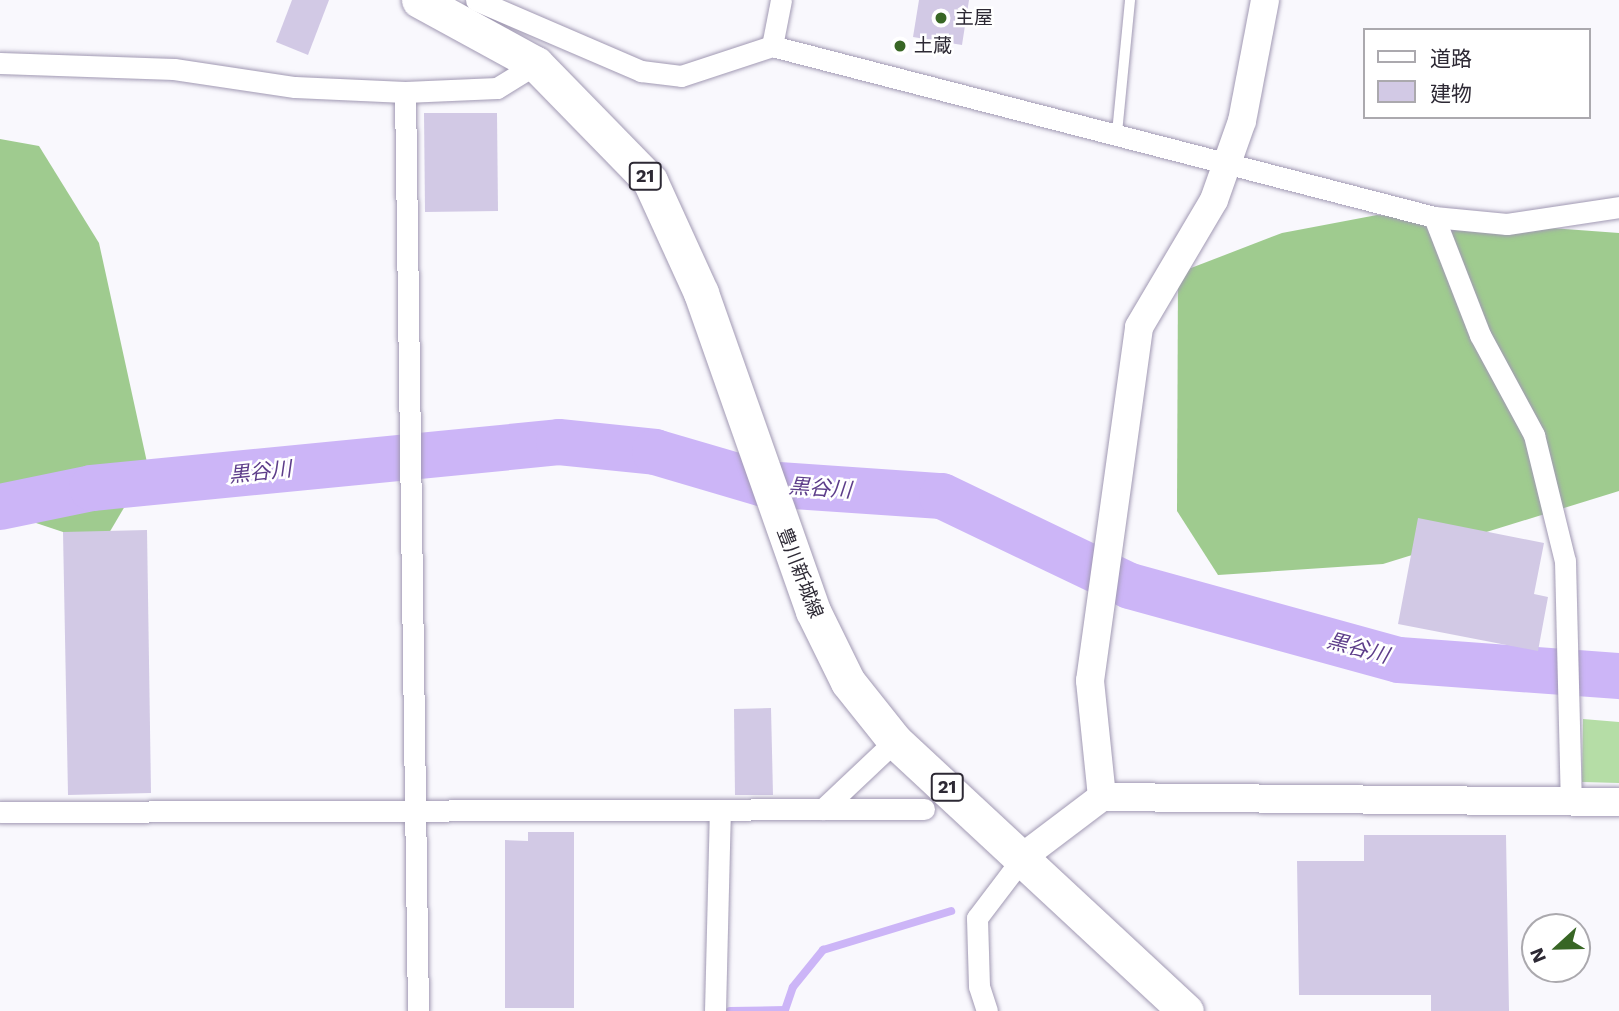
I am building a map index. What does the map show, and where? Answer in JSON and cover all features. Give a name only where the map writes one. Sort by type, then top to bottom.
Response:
[{"type":"main road","name":"豊川新城線","points":[[432,3],[536,64],[650,181],[701,293],[751,444],[813,611],[848,682],[895,741],[1024,856],[1186,1011]]},
{"type":"street","points":[[476,0],[641,71],[681,76],[772,46],[1434,217],[1507,224],[1619,207]]},
{"type":"street","points":[[772,46],[781,0]]},
{"type":"street","points":[[1102,797],[1090,681],[1139,327],[1214,200],[1228,164],[1265,0]]},
{"type":"street","points":[[0,63],[174,69],[295,87],[405,92],[497,88],[536,64]]},
{"type":"street","points":[[405,92],[418,1011]]},
{"type":"street","points":[[1434,217],[1480,335],[1534,435],[1565,561],[1571,802]]},
{"type":"street","points":[[823,809],[895,741]]},
{"type":"street","points":[[987,1011],[979,986],[977,918],[1024,856],[1102,797],[1619,802]]},
{"type":"street","points":[[0,812],[417,814],[924,809]]},
{"type":"street","points":[[715,1011],[720,810]]},
{"type":"lane","points":[[1116,133],[1130,0]]},
{"type":"green space","points":[[0,139],[39,146],[99,243],[148,467],[102,545],[0,511]]},
{"type":"green space","points":[[1377,215],[1619,233],[1619,491],[1383,564],[1218,575],[1177,511],[1178,273],[1282,233]]},
{"type":"green space","points":[[1583,719],[1619,722],[1619,783],[1582,782]]},
{"type":"building","points":[[292,0],[329,0],[308,55],[276,42]]},
{"type":"building","name":"主屋","points":[[919,0],[969,0],[962,45],[913,37]]},
{"type":"building","points":[[424,113],[497,113],[498,211],[425,212]]},
{"type":"building","points":[[1418,518],[1544,543],[1534,594],[1548,597],[1538,651],[1398,624]]},
{"type":"building","points":[[147,530],[151,793],[68,795],[63,532]]},
{"type":"building","points":[[771,708],[773,795],[735,795],[734,709]]},
{"type":"building","points":[[528,832],[574,832],[574,1008],[505,1008],[505,840],[528,841]]},
{"type":"building","points":[[1364,835],[1506,835],[1509,1011],[1431,1011],[1431,995],[1299,995],[1297,861],[1364,861]]},
{"type":"waterway","name":"黒谷川","points":[[0,507],[92,488],[559,442],[655,452],[764,484],[942,496],[1130,586],[1399,660],[1619,676]]},
{"type":"waterway","points":[[730,1011],[785,1010],[793,987],[823,950],[951,911]]},
{"type":"place","name":"主屋","points":[[941,18]]},
{"type":"place","name":"土蔵","points":[[900,46]]}]
